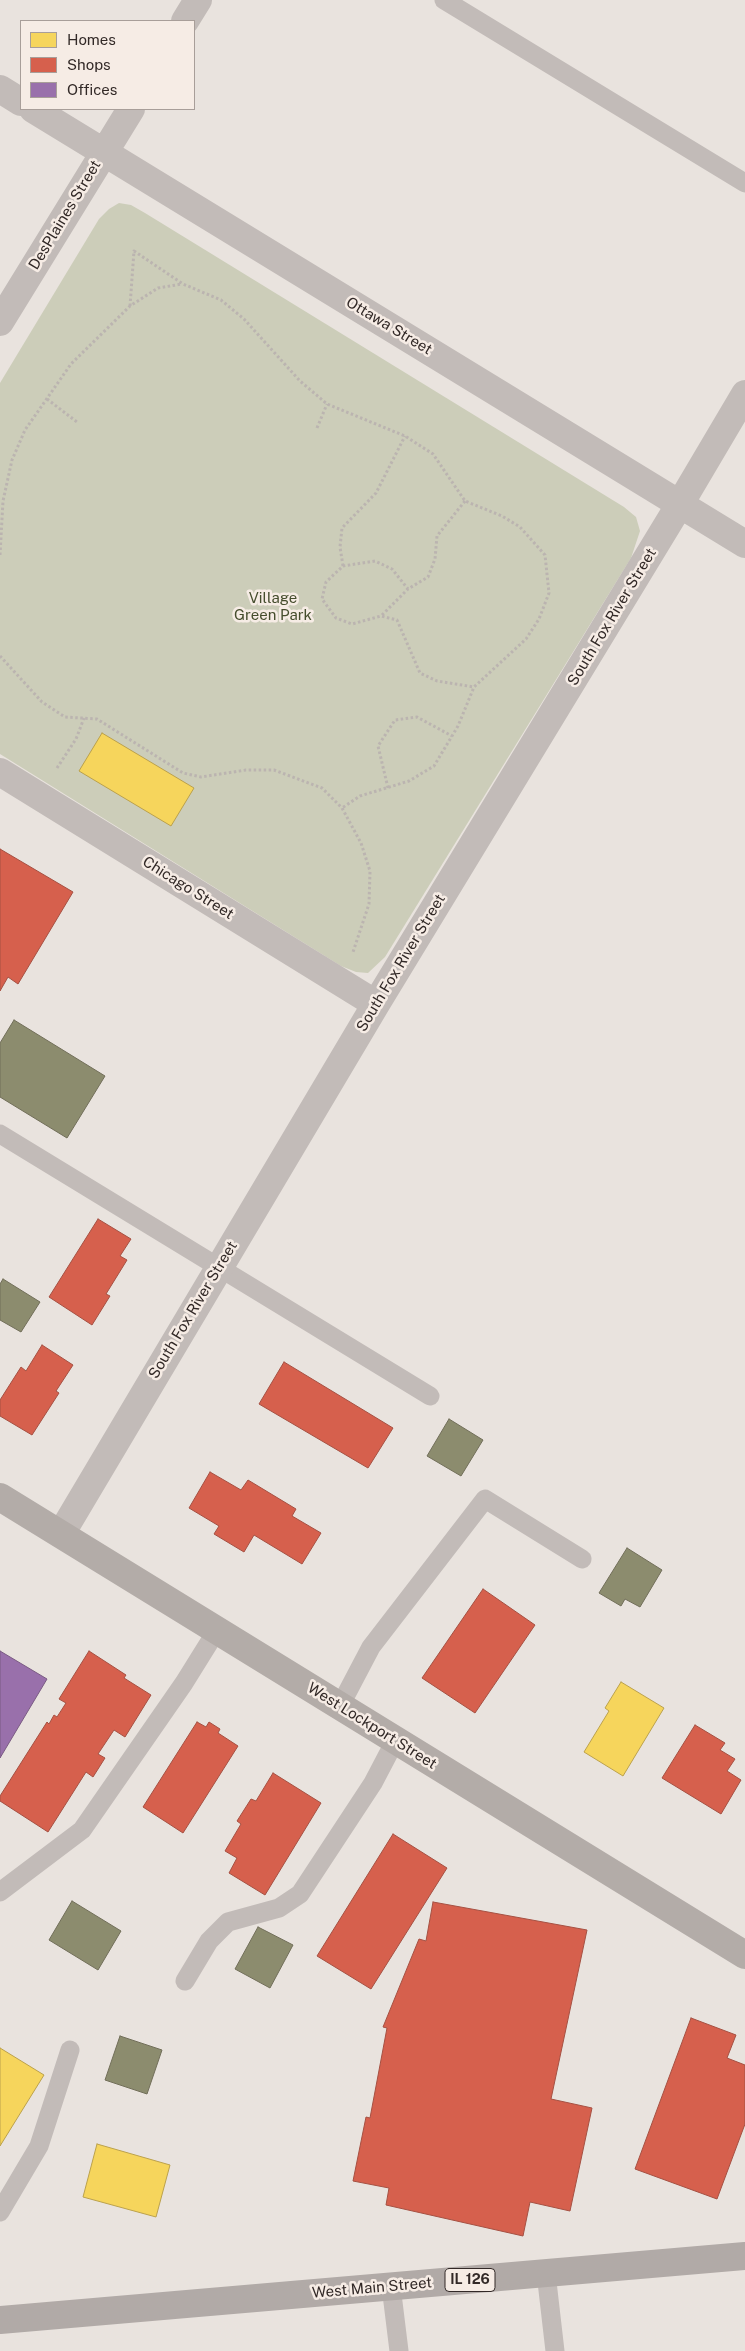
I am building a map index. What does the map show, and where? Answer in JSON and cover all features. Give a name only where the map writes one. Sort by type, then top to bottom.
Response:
[{"type":"main road","name":"West Lockport Street","points":[[0,1497],[745,1955]]},
{"type":"main road","name":"West Main Street","points":[[0,2320],[745,2256]]},
{"type":"street","points":[[186,20],[198,0]]},
{"type":"street","points":[[0,89],[20,101]]},
{"type":"street","name":"Ottawa Street","points":[[35,110],[745,544]]},
{"type":"street","name":"DesPlaines Street","points":[[0,322],[130,110]]},
{"type":"street","name":"South Fox River Street","points":[[61,1534],[376,1004],[745,394]]},
{"type":"street","name":"Chicago Street","points":[[0,772],[376,1004]]},
{"type":"lane","points":[[444,0],[745,183]]},
{"type":"lane","points":[[0,1134],[430,1396]]},
{"type":"lane","points":[[340,1706],[371,1647],[485,1499],[582,1559]]},
{"type":"lane","points":[[0,1892],[82,1830],[184,1683],[217,1630]]},
{"type":"lane","points":[[185,1981],[209,1941],[228,1922],[279,1908],[300,1894],[373,1783],[395,1741]]},
{"type":"lane","points":[[0,2212],[39,2146],[70,2050]]},
{"type":"lane","points":[[546,2273],[555,2351]]},
{"type":"lane","points":[[391,2286],[399,2351]]},
{"type":"path","points":[[130,306],[134,251],[183,284],[220,300],[244,319],[300,381],[327,404],[405,436],[433,454],[465,501],[502,516],[520,527],[545,555],[549,593],[539,619],[526,639],[474,687],[452,736],[434,766],[409,781],[360,796],[342,808]]},
{"type":"path","points":[[0,554],[3,501],[12,460],[25,430],[70,364],[130,306],[158,288],[183,284]]},
{"type":"path","points":[[47,399],[77,422]]},
{"type":"path","points":[[317,428],[327,404]]},
{"type":"path","points":[[343,566],[340,547],[342,528],[376,493],[405,436]]},
{"type":"path","points":[[381,616],[408,589],[428,577],[435,559],[437,536],[465,501]]},
{"type":"path","points":[[408,589],[392,569],[376,561],[343,566],[326,582],[322,599],[336,618],[352,624],[381,616],[397,620],[420,673],[438,681],[474,687]]},
{"type":"path","points":[[0,656],[42,702],[65,718],[97,719],[183,773],[201,777],[246,770],[274,770],[322,788],[342,808],[361,843],[370,871],[369,904],[353,954]]},
{"type":"path","points":[[388,788],[378,746],[394,720],[418,717],[452,736]]},
{"type":"path","points":[[38,796],[76,739],[84,718]]},
{"type":"green space","name":"Village Green Park","points":[[119,203],[131,205],[145,213],[624,507],[636,517],[640,531],[631,558],[385,957],[368,973],[356,972],[341,966],[0,754],[0,383],[99,219],[109,209]]},
{"type":"building: Homes","points":[[102,733],[194,788],[171,826],[79,771]]},
{"type":"building: Homes","points":[[621,1682],[664,1708],[623,1776],[584,1752],[609,1711],[605,1708]]},
{"type":"building: Homes","points":[[0,2048],[44,2075],[0,2146]]},
{"type":"building: Homes","points":[[97,2144],[170,2165],[156,2217],[83,2197]]},
{"type":"building: Shops","points":[[0,849],[73,892],[18,984],[8,977],[0,991]]},
{"type":"building: Shops","points":[[98,1219],[131,1239],[120,1256],[127,1260],[106,1294],[110,1296],[92,1325],[49,1297]]},
{"type":"building: Shops","points":[[42,1345],[73,1365],[56,1391],[59,1393],[32,1435],[0,1416],[0,1400],[21,1367],[26,1371]]},
{"type":"building: Shops","points":[[284,1362],[393,1428],[368,1468],[259,1404]]},
{"type":"building: Shops","points":[[210,1472],[241,1490],[248,1480],[296,1509],[292,1516],[321,1533],[302,1564],[254,1535],[244,1552],[214,1534],[219,1526],[189,1508]]},
{"type":"building: Shops","points":[[483,1589],[535,1625],[475,1713],[422,1678]]},
{"type":"building: Shops","points":[[89,1651],[126,1675],[124,1678],[151,1695],[125,1737],[114,1730],[98,1754],[105,1758],[93,1777],[86,1772],[48,1832],[0,1801],[0,1796],[47,1722],[49,1724],[54,1715],[57,1717],[66,1703],[59,1699]]},
{"type":"building: Shops","points":[[197,1722],[206,1727],[209,1722],[220,1729],[218,1733],[238,1746],[183,1833],[143,1807]]},
{"type":"building: Shops","points":[[695,1725],[725,1743],[720,1750],[735,1759],[727,1771],[741,1780],[721,1814],[662,1778]]},
{"type":"building: Shops","points":[[273,1773],[321,1803],[265,1895],[229,1873],[237,1858],[225,1851],[241,1824],[237,1821],[251,1799],[256,1801]]},
{"type":"building: Shops","points":[[393,1834],[447,1868],[371,1989],[317,1956]]},
{"type":"building: Shops","points":[[433,1902],[587,1930],[551,2099],[592,2108],[570,2211],[530,2202],[523,2236],[386,2205],[389,2188],[353,2181],[366,2117],[370,2118],[387,2028],[383,2027],[419,1939],[426,1941]]},
{"type":"building: Shops","points":[[691,2018],[736,2035],[727,2058],[745,2065],[745,2124],[717,2199],[635,2169]]},
{"type":"building: Offices","points":[[0,1651],[47,1679],[0,1758]]},
{"type":"building: Industry","points":[[14,1020],[105,1076],[67,1138],[0,1097],[0,1043]]},
{"type":"building: Industry","points":[[3,1279],[40,1302],[21,1332],[0,1320],[0,1284]]},
{"type":"building: Industry","points":[[449,1419],[483,1440],[461,1476],[427,1456]]},
{"type":"building: Industry","points":[[627,1548],[662,1570],[640,1607],[625,1599],[621,1606],[599,1593]]},
{"type":"building: Industry","points":[[72,1901],[121,1931],[98,1970],[49,1940]]},
{"type":"building: Industry","points":[[258,1927],[293,1945],[270,1988],[235,1969]]},
{"type":"building: Industry","points":[[120,2036],[162,2050],[147,2094],[105,2080]]}]
